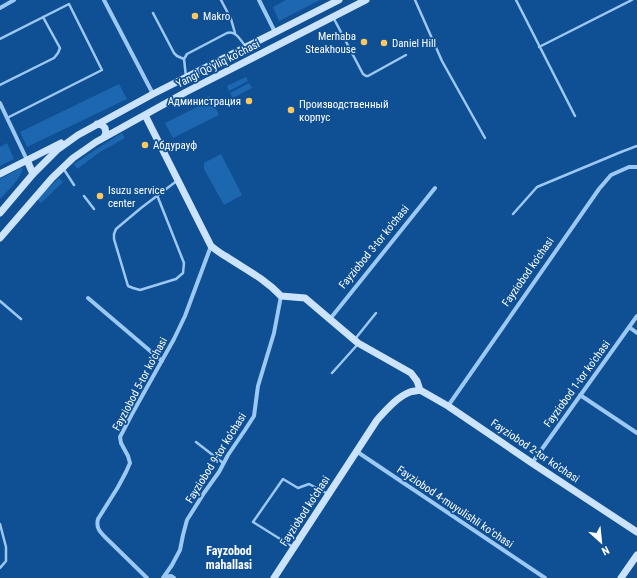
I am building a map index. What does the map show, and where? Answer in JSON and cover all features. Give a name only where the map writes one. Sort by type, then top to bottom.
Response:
[{"type":"street","points":[[0,8],[14,0]]},
{"type":"street","points":[[104,0],[153,94]]},
{"type":"street","points":[[259,0],[275,32]]},
{"type":"street","name":"Yangi Qo'yliq ko'chasi","points":[[0,213],[33,174],[57,150],[78,135],[153,94],[339,0]]},
{"type":"street","name":"Yangi Qo'yliq ko'chasi","points":[[0,238],[52,178],[79,154],[104,137],[186,92],[366,0]]},
{"type":"street","points":[[288,26],[294,37]]},
{"type":"street","points":[[0,103],[33,174]]},
{"type":"street","points":[[145,115],[211,246],[226,257],[260,277],[281,296],[305,298],[356,342],[411,373],[417,381],[420,390]]},
{"type":"street","points":[[97,124],[102,125],[105,128],[106,133],[104,137]]},
{"type":"street","points":[[0,174],[78,135]]},
{"type":"street","name":"Fayziobod ko'chasi","points":[[448,406],[599,189],[611,175],[629,167],[637,167]]},
{"type":"street","name":"Fayziobod 3-tor ko'chasi","points":[[330,319],[435,188]]},
{"type":"street","points":[[0,234],[7,230]]},
{"type":"street","name":"Fayziobod 5-tor ko'chasi","points":[[147,578],[100,532],[96,524],[118,487],[130,463],[121,443],[120,437],[185,316],[211,246]]},
{"type":"street","name":"Fayziobod 9-tor ko'chasi","points":[[163,578],[180,550],[187,520],[254,416],[258,386],[274,333],[281,296]]},
{"type":"street","points":[[88,298],[162,361]]},
{"type":"street","name":"Fayziobod 1-tor ko'chasi","points":[[532,463],[637,316]]},
{"type":"street","points":[[629,327],[637,333]]},
{"type":"street","name":"Fayziobod ko'chasi","points":[[274,578],[377,420],[401,397],[410,392],[420,390]]},
{"type":"street","name":"Fayziobod 2-tor ko'chasi","points":[[420,390],[448,406],[637,532]]},
{"type":"street","points":[[580,395],[637,433]]},
{"type":"street","name":"Fayziobod 4-muyulishli koʻchasi","points":[[356,451],[545,578]]},
{"type":"street","points":[[621,578],[637,555]]},
{"type":"street","points":[[163,578],[171,576],[174,578]]},
{"type":"lane","points":[[220,0],[231,19],[235,34],[246,47]]},
{"type":"lane","points":[[415,0],[442,61],[485,138]]},
{"type":"lane","points":[[516,0],[575,116]]},
{"type":"lane","points":[[539,47],[632,0]]},
{"type":"lane","points":[[0,39],[69,4],[102,70],[7,118]]},
{"type":"lane","points":[[153,13],[174,53],[184,59]]},
{"type":"lane","points":[[0,85],[54,58],[58,53],[60,48],[43,17]]},
{"type":"lane","points":[[333,17],[362,74],[368,76],[406,55]]},
{"type":"lane","points":[[186,78],[184,59],[187,54],[226,33],[230,32],[235,34]]},
{"type":"lane","points":[[513,214],[537,187],[637,146]]},
{"type":"lane","points":[[63,168],[74,185]]},
{"type":"lane","points":[[157,196],[184,263],[182,273],[176,279],[140,290],[128,286],[114,239],[114,234],[116,229],[141,208],[178,180]]},
{"type":"lane","points":[[84,196],[94,209]]},
{"type":"lane","points":[[0,301],[20,319]]},
{"type":"lane","points":[[332,373],[376,313]]},
{"type":"lane","points":[[196,442],[224,464]]},
{"type":"lane","points":[[294,547],[253,522],[283,479],[298,488],[309,484],[328,495]]},
{"type":"lane","points":[[0,524],[6,547],[6,561],[0,568]]},
{"type":"shaded area","points":[[286,0],[320,0],[279,21],[273,7]]},
{"type":"shaded area","points":[[246,77],[248,81],[229,91],[227,86]]},
{"type":"shaded area","points":[[249,83],[252,88],[233,98],[230,93]]},
{"type":"shaded area","points":[[119,84],[127,99],[27,147],[20,132]]},
{"type":"shaded area","points":[[209,95],[219,115],[173,138],[165,123],[203,104]]},
{"type":"shaded area","points":[[122,133],[125,138],[100,152],[77,169],[74,164]]},
{"type":"shaded area","points":[[7,143],[14,159],[0,166],[0,147]]},
{"type":"shaded area","points":[[221,154],[242,195],[224,205],[204,169],[204,163]]},
{"type":"shaded area","points":[[23,167],[20,176],[0,199],[0,179]]},
{"type":"shaded area","points":[[59,178],[63,182],[41,203],[37,199]]},
{"type":"place","name":"Makro","points":[[195,16]]},
{"type":"place","name":"Merhaba Steakhouse","points":[[364,42]]},
{"type":"place","name":"Daniel Hill","points":[[384,43]]},
{"type":"place","name":"Администрация","points":[[249,101]]},
{"type":"place","name":"Производственный корпус","points":[[291,110]]},
{"type":"place","name":"Абдурауф","points":[[145,145]]},
{"type":"place","name":"Isuzu service center","points":[[100,196]]},
{"type":"district","name":"Fayzobod mahallasi","points":[[229,558]]}]
